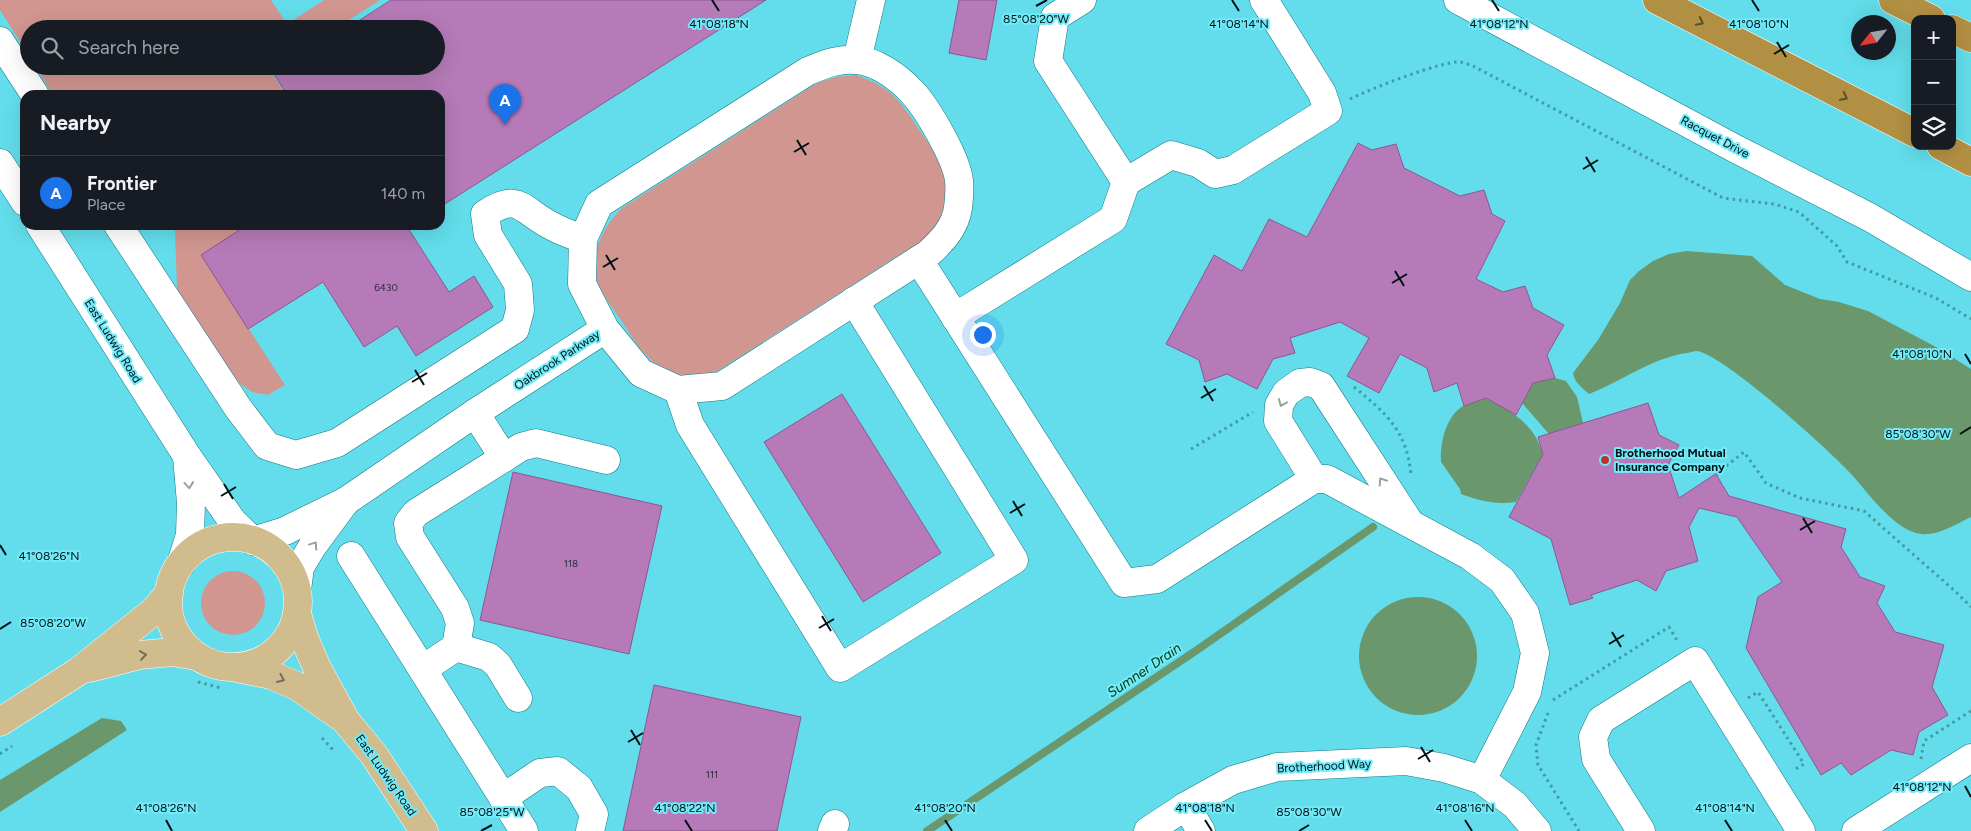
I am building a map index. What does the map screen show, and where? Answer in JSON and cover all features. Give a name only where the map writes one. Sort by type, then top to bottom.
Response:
[{"type":"highway","points":[[1657,0],[1911,131]]},
{"type":"highway","points":[[1893,0],[1923,15]]},
{"type":"highway","points":[[1956,31],[1971,38]]},
{"type":"highway","points":[[1948,150],[1971,162]]},
{"type":"main road","points":[[79,672],[140,655],[172,652],[194,668],[214,665],[230,678],[268,658],[282,646],[292,632],[297,602],[293,578],[284,562],[270,549],[254,541],[238,537],[223,538],[207,543],[192,552],[181,564],[172,580],[169,593],[170,615],[175,631],[184,644],[194,668]]},
{"type":"main road","points":[[0,722],[79,672],[155,610],[169,593]]},
{"type":"main road","name":"East Ludwig Road","points":[[297,602],[305,640],[317,668],[346,721],[374,754],[424,831]]},
{"type":"main road","name":"East Ludwig Road","points":[[230,678],[271,675],[297,686],[346,721]]},
{"type":"street","points":[[606,329],[582,284],[583,239],[600,204],[808,71],[831,62],[856,60],[871,0]]},
{"type":"street","points":[[1082,0],[1055,17],[1048,61],[1126,182]]},
{"type":"street","points":[[955,317],[1114,220],[1126,182],[1171,155],[1198,163],[1215,174],[1233,170],[1328,111],[1322,93],[1264,0]]},
{"type":"street","name":"Racquet Drive","points":[[1458,0],[1871,218],[1971,276]]},
{"type":"street","points":[[0,41],[20,72]]},
{"type":"street","name":"Oakbrook Parkway","points":[[254,541],[285,531],[346,500],[475,413],[606,329],[641,373],[678,390],[722,386],[928,254],[949,234],[958,209],[959,181],[954,160],[943,138],[912,92],[896,78],[877,67],[856,60]]},
{"type":"street","points":[[22,75],[32,90]]},
{"type":"street","points":[[0,163],[20,194]]},
{"type":"street","points":[[121,230],[238,408],[267,446],[296,455],[337,443],[515,329],[520,310],[518,284],[488,235],[485,214],[500,204],[522,205],[549,225],[583,239]]},
{"type":"street","name":"East Ludwig Road","points":[[47,230],[187,456],[233,522],[254,541]]},
{"type":"street","points":[[919,260],[1124,583],[1157,580],[1314,479],[1327,479],[1409,522],[1470,556],[1502,580],[1525,613],[1535,653],[1527,692],[1482,780]]},
{"type":"street","points":[[678,390],[690,425],[840,668],[1014,560],[854,301]]},
{"type":"street","points":[[1314,479],[1278,421],[1279,405],[1286,393],[1300,383],[1310,382],[1321,386],[1409,522]]},
{"type":"street","points":[[475,413],[504,458]]},
{"type":"street","points":[[423,669],[456,647],[460,623],[455,608],[410,537],[408,523],[416,513],[521,447],[536,443],[606,460]]},
{"type":"street","name":"East Ludwig Road","points":[[181,564],[190,536],[191,503],[187,456]]},
{"type":"street","name":"Oakbrook Parkway","points":[[297,602],[300,567],[346,500]]},
{"type":"street","points":[[350,556],[524,831]]},
{"type":"street","points":[[456,647],[489,657],[498,665],[518,698]]},
{"type":"street","points":[[1641,831],[1596,759],[1593,737],[1601,720],[1695,661],[1801,831]]},
{"type":"street","points":[[1856,831],[1971,758]]},
{"type":"street","name":"Brotherhood Way","points":[[1148,831],[1186,806],[1233,780],[1277,767],[1406,762],[1444,768],[1482,780],[1515,805],[1536,831]]},
{"type":"street","points":[[504,798],[540,773],[558,771],[578,788],[594,814],[590,831]]},
{"type":"street","points":[[1186,806],[1201,831]]},
{"type":"path","points":[[1328,111],[1370,90],[1446,64],[1461,62],[1475,67],[1723,198],[1774,204],[1799,212],[1837,246],[1847,262],[1936,298],[1971,319]]},
{"type":"path","points":[[1716,474],[1744,452],[1766,483],[1800,498],[1864,511],[1971,607]]},
{"type":"path","points":[[1553,700],[1669,627],[1681,646]]},
{"type":"path","points":[[194,668],[230,678]]},
{"type":"path","points":[[1741,702],[1758,692],[1804,764],[1788,774]]},
{"type":"path","points":[[1920,763],[1924,741],[1971,711]]},
{"type":"path","points":[[321,736],[340,757]]},
{"type":"path","points":[[0,754],[16,744]]},
{"type":"shaded area","points":[[0,0],[271,0],[284,20],[20,20],[20,42],[0,10]]},
{"type":"shaded area","points":[[324,0],[380,0],[349,20],[293,20]]},
{"type":"shaded area","points":[[41,75],[273,75],[283,90],[50,90]]},
{"type":"shaded area","points":[[856,75],[879,85],[901,104],[940,161],[946,190],[943,208],[937,224],[920,242],[714,373],[684,375],[672,373],[659,366],[636,343],[605,297],[596,277],[595,266],[598,245],[608,225],[622,208],[817,83],[836,77]]},
{"type":"shaded area","points":[[239,230],[201,255],[285,385],[268,395],[252,392],[237,382],[177,289],[175,231]]},
{"type":"shaded area","points":[[1686,251],[1752,256],[1785,285],[1820,299],[1839,302],[1868,311],[1936,347],[1971,369],[1971,517],[1947,529],[1927,534],[1911,531],[1902,526],[1883,511],[1842,464],[1802,427],[1730,369],[1710,356],[1697,351],[1660,360],[1589,394],[1581,387],[1573,373],[1598,340],[1620,303],[1630,280],[1653,261],[1669,254]]},
{"type":"shaded area","points":[[1555,378],[1566,381],[1577,397],[1583,423],[1549,434],[1522,403],[1533,383]]},
{"type":"shaded area","points":[[1486,398],[1513,414],[1528,426],[1539,443],[1543,454],[1516,502],[1488,502],[1461,494],[1460,489],[1441,462],[1444,433],[1455,413],[1469,403]]},
{"type":"shaded area","points":[[233,571],[251,577],[259,585],[265,603],[259,621],[251,629],[233,635],[215,629],[207,621],[201,603],[207,585],[215,577]]},
{"type":"shaded area","points":[[1418,597],[1441,601],[1460,614],[1473,633],[1477,656],[1473,679],[1460,698],[1441,711],[1418,715],[1395,711],[1376,698],[1363,679],[1359,656],[1363,633],[1376,614],[1395,601]]},
{"type":"shaded area","points":[[102,718],[121,721],[127,730],[0,812],[0,780]]},
{"type":"building","points":[[391,0],[766,0],[445,204],[445,90],[284,90],[275,75],[445,75],[445,20],[360,20]]},
{"type":"building","points":[[959,0],[997,0],[986,60],[949,53]]},
{"type":"building","points":[[1358,143],[1372,150],[1396,144],[1404,168],[1460,196],[1484,190],[1492,214],[1505,221],[1476,279],[1503,292],[1525,286],[1533,308],[1564,325],[1547,355],[1555,378],[1533,383],[1516,415],[1486,398],[1464,406],[1457,383],[1434,392],[1427,368],[1400,354],[1379,393],[1347,376],[1369,338],[1340,322],[1290,338],[1295,353],[1273,359],[1257,389],[1227,374],[1205,382],[1199,360],[1166,344],[1214,255],[1242,271],[1269,219],[1307,237]]},
{"type":"building","points":[[239,230],[409,230],[449,292],[474,276],[493,307],[416,356],[397,326],[364,347],[323,282],[248,329],[201,255]]},
{"type":"building","points":[[842,394],[941,553],[863,602],[764,442]]},
{"type":"building","points":[[1648,403],[1659,435],[1679,445],[1668,465],[1679,498],[1720,471],[1717,476],[1729,496],[1846,529],[1841,547],[1860,577],[1885,586],[1877,603],[1895,632],[1944,645],[1932,687],[1948,715],[1919,732],[1913,755],[1891,750],[1851,775],[1841,763],[1821,775],[1746,648],[1758,597],[1782,582],[1737,517],[1699,508],[1689,527],[1698,561],[1666,571],[1656,591],[1637,580],[1591,595],[1593,598],[1570,605],[1551,539],[1509,517],[1543,454],[1538,437]]},
{"type":"building","points":[[513,472],[662,506],[629,654],[480,620]]},
{"type":"building","points":[[654,685],[801,717],[777,831],[623,831]]},
{"type":"waterway","name":"Sumner Drain","points":[[927,831],[1197,650],[1373,527]]},
{"type":"place","name":"Frontier","points":[[505,125]]},
{"type":"place","name":"Brotherhood Mutual Insurance Company","points":[[1605,460]]}]
